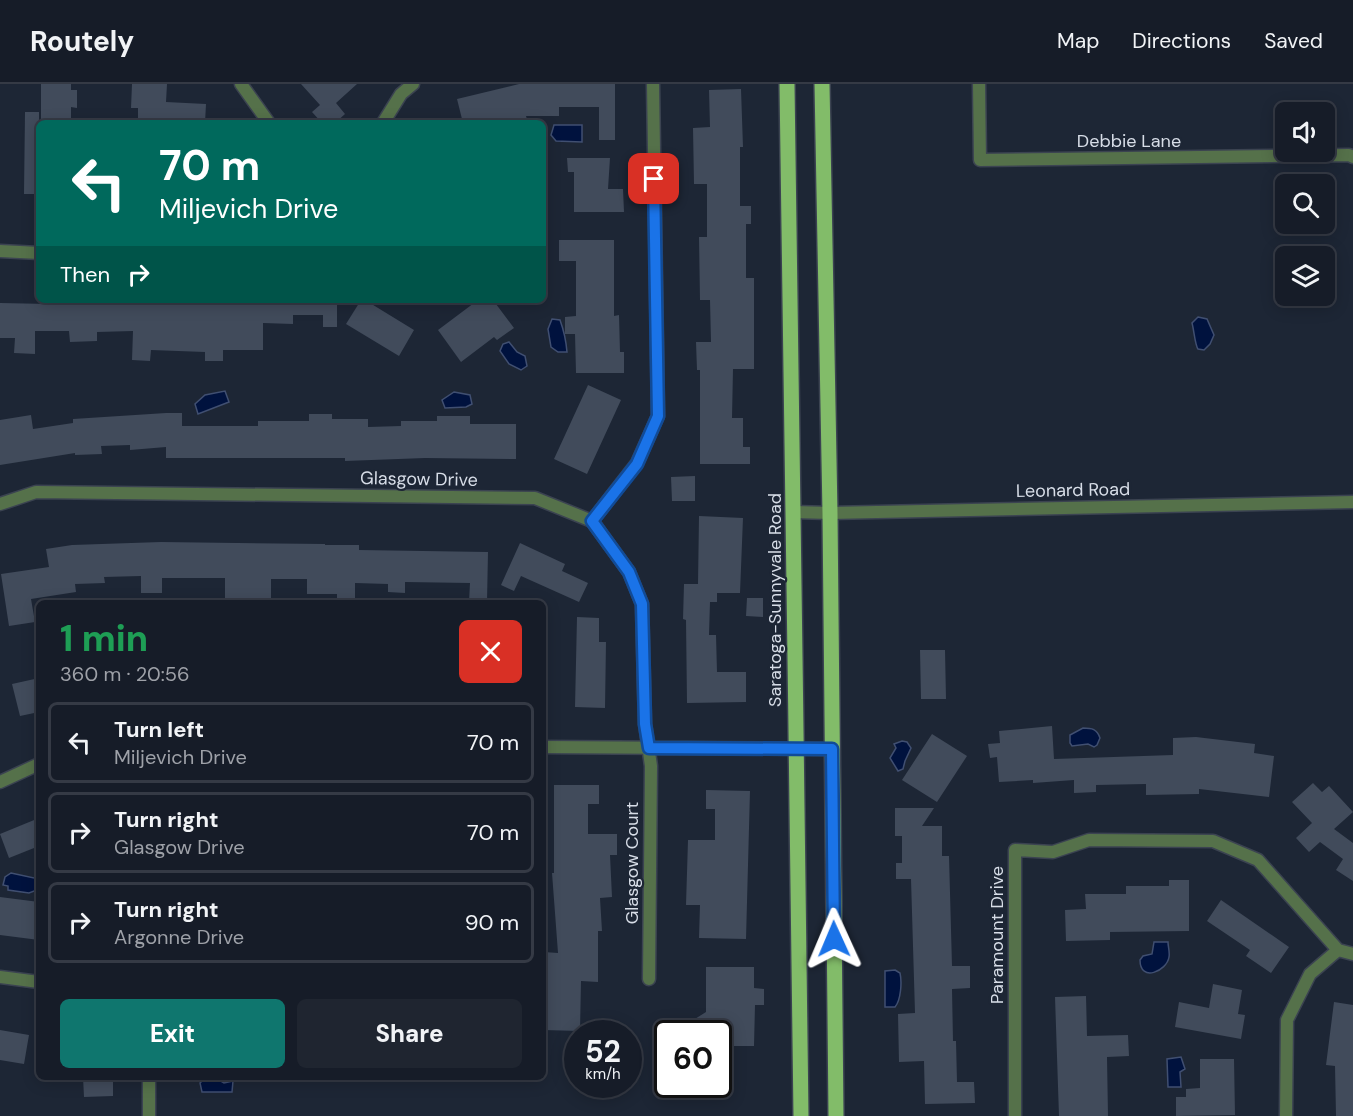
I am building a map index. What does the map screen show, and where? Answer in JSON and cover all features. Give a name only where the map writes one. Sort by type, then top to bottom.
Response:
[{"type":"main road","name":"Saratoga-Sunnyvale Road","points":[[787,84],[801,1116]]},
{"type":"main road","points":[[822,84],[830,513],[836,1116]]},
{"type":"street","points":[[241,84],[266,120]]},
{"type":"street","points":[[385,120],[400,94],[413,84]]},
{"type":"street","points":[[649,748],[645,724],[642,604],[629,572],[592,521],[637,464],[658,416],[652,84]]},
{"type":"street","name":"Debbie Lane","points":[[979,84],[980,160],[1349,155],[1353,157]]},
{"type":"street","points":[[0,252],[36,253]]},
{"type":"street","name":"Glasgow Drive","points":[[0,504],[36,492],[535,498],[592,521]]},
{"type":"street","name":"Leonard Road","points":[[794,512],[1353,502]]},
{"type":"street","points":[[546,747],[832,749]]},
{"type":"street","name":"Glasgow Court","points":[[649,748],[651,766],[649,979]]},
{"type":"street","points":[[0,782],[36,765]]},
{"type":"street","name":"Paramount Drive","points":[[1015,1116],[1015,850],[1053,852],[1089,840],[1213,841],[1258,860],[1338,950]]},
{"type":"street","points":[[1286,1116],[1287,1020],[1310,974],[1338,950],[1353,954]]},
{"type":"street","points":[[0,977],[36,982]]},
{"type":"street","points":[[149,1080],[149,1116]]},
{"type":"water","points":[[554,125],[582,125],[582,142],[556,141],[551,135]]},
{"type":"water","points":[[1198,317],[1207,319],[1214,335],[1204,350],[1197,347],[1192,323]]},
{"type":"water","points":[[552,319],[560,320],[567,352],[558,352],[551,347],[548,329]]},
{"type":"water","points":[[509,342],[517,352],[525,356],[527,366],[521,370],[509,364],[500,351],[503,344]]},
{"type":"water","points":[[225,391],[229,402],[198,414],[195,404],[205,395]]},
{"type":"water","points":[[454,392],[470,395],[472,404],[466,407],[445,408],[442,400]]},
{"type":"water","points":[[1083,728],[1096,731],[1100,738],[1097,745],[1094,747],[1088,744],[1072,746],[1070,735]]},
{"type":"water","points":[[907,742],[911,748],[903,769],[898,771],[890,758],[896,748],[894,744]]},
{"type":"water","points":[[11,873],[36,878],[36,890],[29,893],[8,890],[8,886],[3,885],[5,877]]},
{"type":"water","points":[[1154,942],[1168,942],[1169,957],[1164,967],[1149,973],[1141,967],[1140,960],[1143,956],[1152,954]]},
{"type":"water","points":[[895,970],[900,973],[901,977],[899,1000],[895,1007],[885,1007],[885,971]]},
{"type":"water","points":[[1181,1057],[1185,1069],[1180,1072],[1181,1087],[1168,1087],[1167,1059]]},
{"type":"water","points":[[203,1080],[219,1080],[224,1083],[233,1081],[232,1092],[202,1092],[200,1083]]},
{"type":"building","points":[[41,84],[71,84],[71,90],[77,90],[77,108],[71,107],[71,120],[41,120]]},
{"type":"building","points":[[132,84],[167,84],[166,102],[206,104],[205,120],[138,120],[138,108],[131,108]]},
{"type":"building","points":[[301,84],[357,84],[336,103],[345,114],[338,120],[319,120],[312,112],[320,105]]},
{"type":"building","points":[[519,84],[615,84],[615,140],[599,140],[599,107],[559,107],[559,116],[526,116],[527,120],[462,120],[457,99]]},
{"type":"building","points":[[741,89],[743,147],[740,147],[740,206],[751,206],[751,224],[746,224],[746,278],[754,278],[754,369],[733,369],[732,418],[743,418],[743,447],[750,447],[750,464],[700,464],[700,370],[697,370],[696,342],[711,342],[710,300],[700,300],[699,237],[707,237],[707,184],[694,184],[693,128],[710,127],[709,90]]},
{"type":"building","points":[[25,112],[39,112],[39,120],[36,120],[36,194],[24,194]]},
{"type":"building","points":[[567,158],[610,158],[608,189],[623,189],[624,212],[574,212],[574,172],[568,172]]},
{"type":"building","points":[[559,240],[614,240],[614,316],[619,315],[620,352],[624,352],[624,373],[576,373],[575,334],[565,334],[565,317],[576,316],[576,261],[559,261]]},
{"type":"building","points":[[0,303],[337,303],[337,327],[323,327],[323,315],[293,315],[293,324],[263,323],[263,350],[223,350],[223,361],[205,361],[205,352],[151,350],[150,361],[132,360],[133,331],[97,332],[97,341],[70,342],[69,331],[35,331],[35,354],[14,353],[15,338],[0,338]]},
{"type":"building","points":[[359,303],[370,303],[414,330],[399,356],[346,324]]},
{"type":"building","points":[[474,303],[495,303],[514,328],[497,340],[494,337],[461,362],[438,330]]},
{"type":"building","points":[[588,385],[621,400],[587,474],[554,459]]},
{"type":"building","points":[[182,413],[182,426],[258,426],[258,421],[309,421],[309,414],[332,414],[332,419],[368,419],[368,427],[401,426],[401,421],[437,421],[437,416],[470,416],[470,424],[516,424],[516,459],[425,458],[345,461],[345,458],[166,458],[166,447],[130,450],[130,445],[101,446],[102,454],[75,455],[75,453],[0,465],[0,420],[31,415],[33,429],[73,423],[73,419]]},
{"type":"building","points":[[695,476],[695,501],[672,501],[671,477]]},
{"type":"building","points":[[699,516],[743,518],[740,593],[717,593],[717,602],[710,602],[709,635],[716,635],[717,672],[746,672],[746,702],[687,703],[686,620],[683,619],[684,584],[698,584]]},
{"type":"building","points":[[161,542],[325,544],[359,545],[359,550],[488,552],[487,600],[469,600],[470,583],[405,582],[405,593],[388,592],[388,584],[355,583],[355,600],[337,600],[337,594],[307,594],[307,579],[271,579],[271,600],[225,600],[225,578],[162,578],[162,593],[141,593],[141,576],[104,577],[105,583],[75,584],[76,592],[31,599],[35,622],[9,626],[1,574],[49,567],[46,549],[72,545]]},
{"type":"building","points":[[520,543],[565,564],[562,571],[588,583],[579,602],[521,576],[514,591],[501,585]]},
{"type":"building","points":[[747,598],[763,598],[763,617],[746,616]]},
{"type":"building","points":[[577,617],[599,618],[599,642],[606,642],[605,708],[575,707]]},
{"type":"building","points":[[920,650],[945,650],[946,699],[921,699]]},
{"type":"building","points":[[36,679],[36,713],[20,716],[12,684]]},
{"type":"building","points":[[1052,726],[1054,759],[1173,755],[1173,738],[1196,737],[1255,744],[1254,753],[1274,756],[1269,797],[1199,789],[1199,794],[1146,795],[1146,784],[1096,785],[1096,792],[1074,793],[1074,780],[1033,783],[1033,780],[999,782],[997,757],[990,758],[988,744],[1000,743],[999,731]]},
{"type":"building","points":[[932,734],[967,756],[937,802],[902,780]]},
{"type":"building","points":[[1313,783],[1322,792],[1329,786],[1353,812],[1334,829],[1353,843],[1353,881],[1336,870],[1343,859],[1320,842],[1309,852],[1296,838],[1312,823],[1292,802]]},
{"type":"building","points":[[554,785],[599,785],[599,804],[588,804],[588,834],[617,834],[617,855],[610,855],[612,897],[600,898],[602,931],[598,931],[598,982],[581,981],[580,1020],[564,1020],[564,1031],[546,1030],[546,952],[558,953],[552,873],[554,873]]},
{"type":"building","points":[[706,790],[750,791],[746,939],[699,938],[700,905],[686,905],[688,840],[715,840],[715,809],[706,809]]},
{"type":"building","points":[[895,808],[934,808],[922,826],[942,826],[942,856],[949,856],[952,966],[970,966],[970,988],[952,989],[957,1082],[974,1082],[975,1103],[925,1104],[924,1061],[899,1062],[898,1014],[915,1013],[911,879],[896,879],[896,863],[902,863],[902,836],[895,836]]},
{"type":"building","points":[[36,819],[36,847],[9,858],[0,834]]},
{"type":"building","points":[[1169,880],[1189,880],[1189,931],[1110,932],[1110,940],[1066,941],[1065,910],[1086,909],[1085,894],[1126,894],[1126,886],[1169,886]]},
{"type":"building","points":[[0,897],[36,902],[36,940],[0,935]]},
{"type":"building","points":[[1221,900],[1289,947],[1271,973],[1246,956],[1250,950],[1207,921]]},
{"type":"building","points":[[706,967],[754,967],[754,988],[764,989],[764,1005],[755,1005],[754,1046],[732,1046],[732,1020],[693,1020],[706,1012]]},
{"type":"building","points":[[1213,984],[1242,990],[1238,1014],[1245,1015],[1241,1039],[1175,1027],[1179,1002],[1209,1008]]},
{"type":"building","points":[[1086,996],[1087,1036],[1128,1035],[1129,1056],[1107,1057],[1108,1116],[1059,1116],[1055,997]]},
{"type":"building","points":[[1334,1002],[1353,1005],[1353,1116],[1336,1116],[1335,1066],[1326,1065]]},
{"type":"building","points":[[0,1030],[29,1035],[24,1064],[0,1060]]},
{"type":"building","points":[[1200,1059],[1234,1059],[1235,1115],[1176,1116],[1176,1097],[1186,1097],[1186,1089],[1200,1088]]},
{"type":"building","points":[[83,1080],[113,1080],[113,1096],[84,1097]]},
{"type":"route","points":[[654,179],[658,416],[637,464],[592,521],[629,572],[642,604],[645,724],[649,748],[832,749],[834,939]]}]
